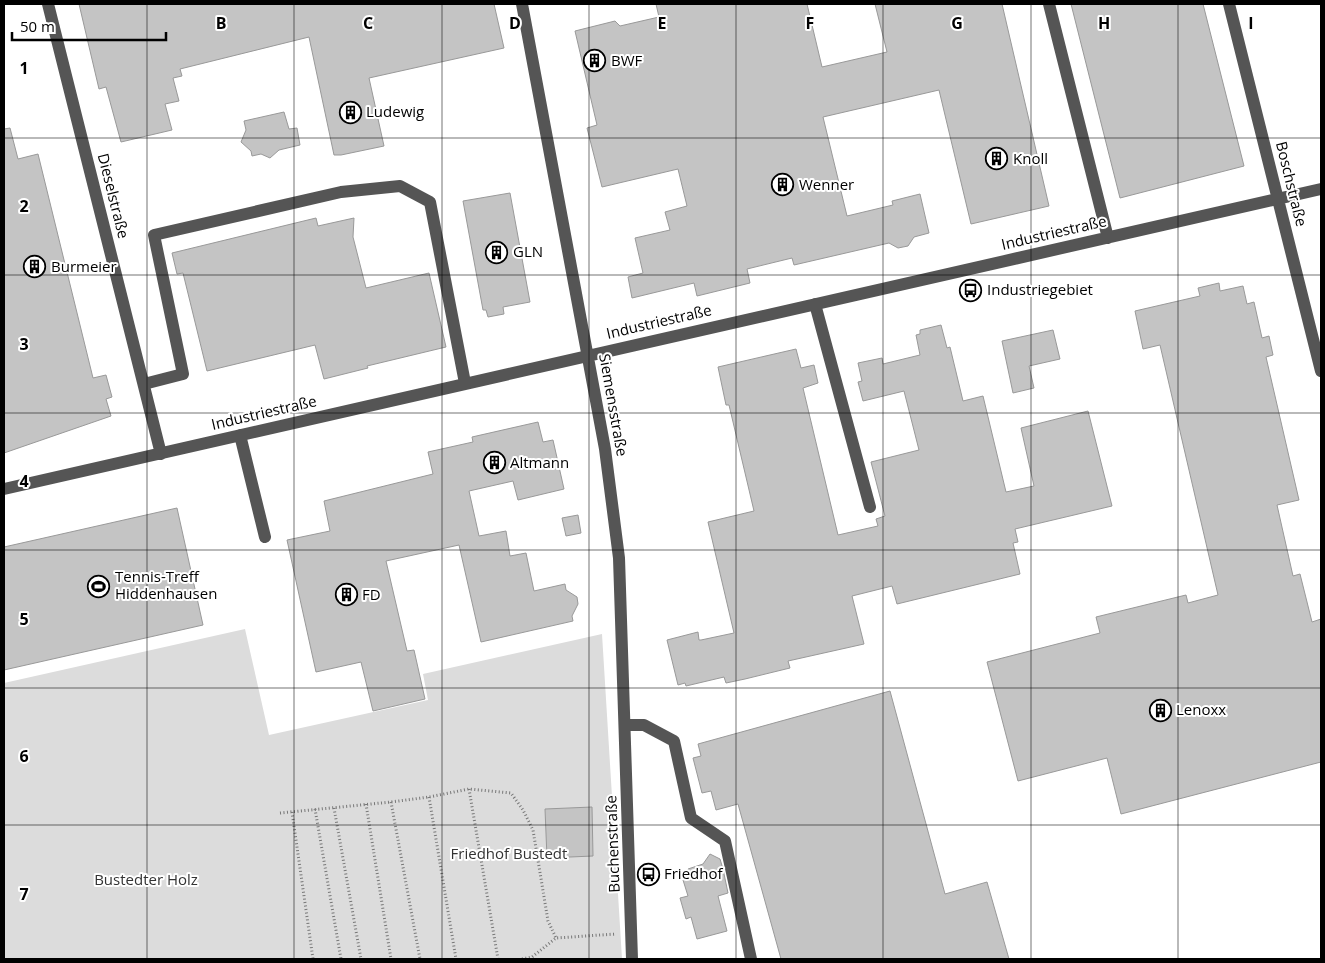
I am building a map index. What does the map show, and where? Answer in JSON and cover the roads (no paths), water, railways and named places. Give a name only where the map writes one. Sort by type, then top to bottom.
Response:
[{"type":"street","name":"Dieselstraße","points":[[48,4],[162,454]]},
{"type":"street","name":"Siemensstraße","points":[[522,4],[605,449],[619,558],[626,727]]},
{"type":"street","points":[[1049,4],[1108,238]]},
{"type":"street","name":"Boschstraße","points":[[1228,4],[1321,371]]},
{"type":"street","points":[[144,384],[183,374],[154,235],[341,192],[400,186],[430,202],[466,383]]},
{"type":"street","name":"Industriestraße","points":[[4,489],[1321,189]]},
{"type":"street","points":[[815,304],[870,507]]},
{"type":"street","points":[[240,435],[265,537]]},
{"type":"street","points":[[626,727],[644,725],[674,741],[691,818],[725,841],[750,959]]},
{"type":"street","name":"Buchenstraße","points":[[626,727],[632,959]]},
{"type":"place","name":"BWF","points":[[595,61]]},
{"type":"place","name":"Ludewig","points":[[350,112]]},
{"type":"place","name":"Knoll","points":[[997,159]]},
{"type":"place","name":"Wenner","points":[[783,185]]},
{"type":"place","name":"GLN","points":[[497,252]]},
{"type":"place","name":"Burmeier","points":[[35,267]]},
{"type":"place","name":"Industriegebiet","points":[[971,290]]},
{"type":"place","name":"Altmann","points":[[494,463]]},
{"type":"place","name":"Tennis-Treff Hiddenhausen","points":[[99,586]]},
{"type":"place","name":"FD","points":[[346,595]]},
{"type":"place","name":"Lenoxx","points":[[1160,710]]},
{"type":"place","name":"Friedhof","points":[[648,874]]},
{"type":"park label","name":"Friedhof Bustedt","points":[[509,854]]},
{"type":"park label","name":"Bustedter Holz","points":[[146,880]]}]
